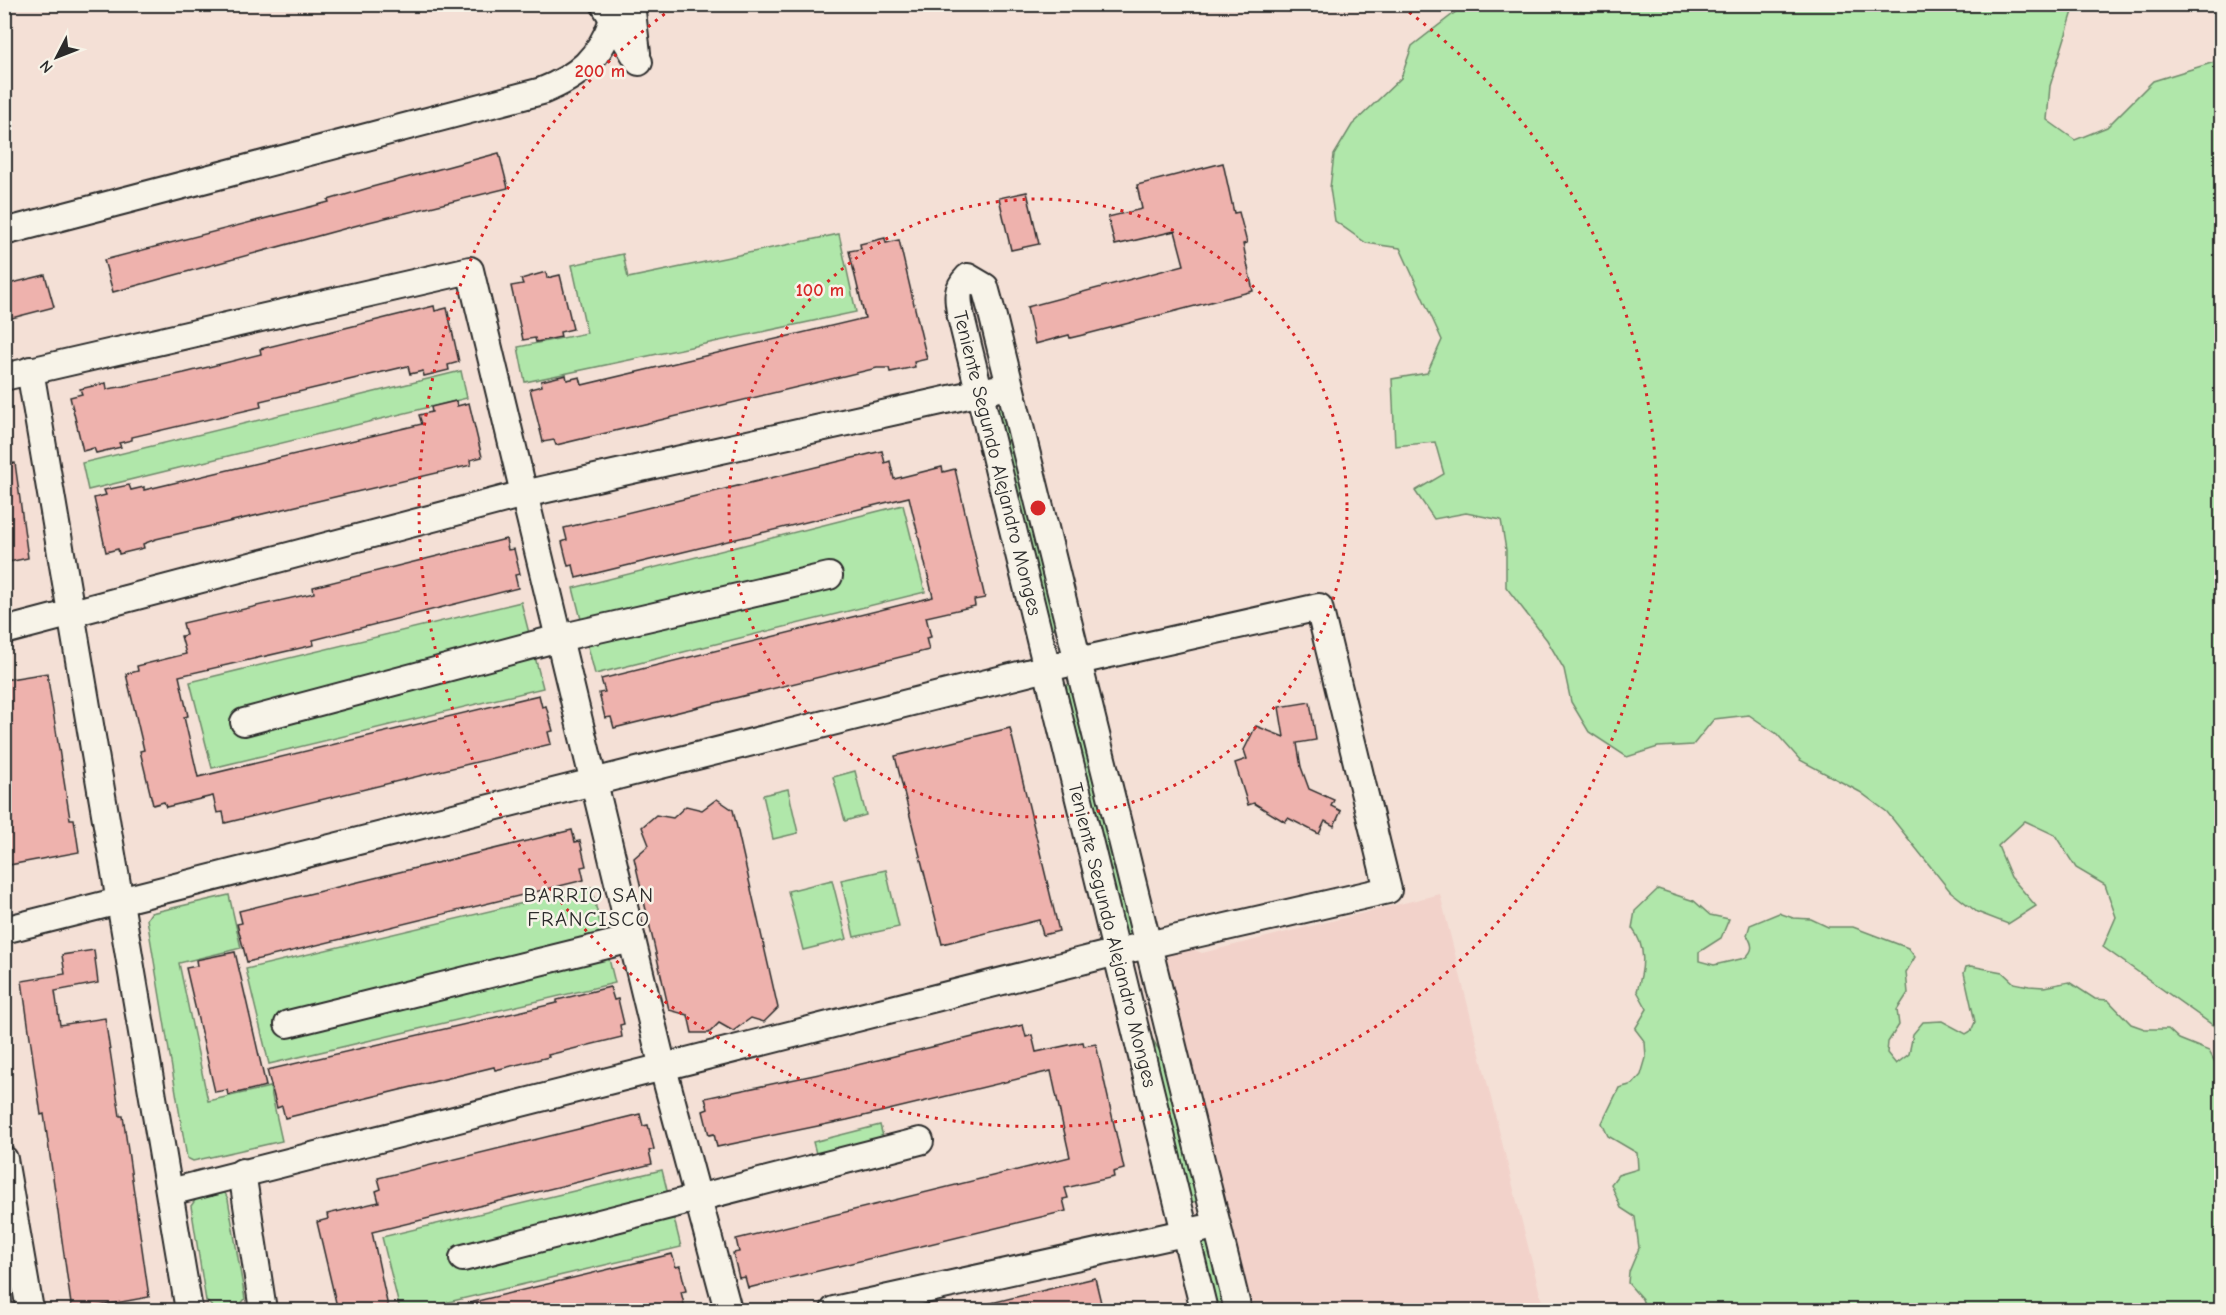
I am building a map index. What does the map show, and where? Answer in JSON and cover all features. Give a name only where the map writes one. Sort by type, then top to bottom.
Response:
[{"type":"street","points":[[4,232],[542,91],[564,82],[585,67],[604,44],[616,10]]},
{"type":"street","points":[[4,377],[470,270],[663,1068],[728,1311]]},
{"type":"street","name":"Teniente Segundo Alejandro Monges","points":[[1204,1311],[957,296],[960,285],[968,277],[985,287],[991,309],[1238,1311]]},
{"type":"street","points":[[30,370],[73,611],[119,902],[127,933],[189,1311]]},
{"type":"street","points":[[4,631],[524,494],[1009,385]]},
{"type":"street","points":[[244,722],[559,638],[829,576]]},
{"type":"street","points":[[4,930],[1047,668],[1319,607],[1388,890],[1117,952],[170,1191]]},
{"type":"street","points":[[288,1024],[632,939]]},
{"type":"street","points":[[463,1258],[698,1200],[920,1141]]},
{"type":"street","points":[[4,1159],[30,1311]]},
{"type":"street","points":[[242,1172],[263,1311]]},
{"type":"street","points":[[834,1311],[1217,1226]]},
{"type":"shaded area","points":[[1440,894],[1544,1310],[1251,1310],[1165,961],[1167,954],[1190,948],[1202,953]]},
{"type":"green space","points":[[1466,4],[2075,5],[2050,86],[2047,120],[2075,140],[2107,127],[2153,81],[2221,60],[2221,1031],[2103,947],[2116,917],[2105,885],[2076,868],[2055,835],[2025,821],[1998,846],[2011,877],[2036,906],[2008,924],[1977,912],[1950,891],[1887,812],[1860,792],[1800,760],[1777,734],[1749,715],[1714,719],[1693,745],[1658,747],[1627,757],[1589,732],[1571,702],[1564,669],[1547,640],[1506,587],[1506,550],[1501,520],[1466,513],[1434,519],[1415,491],[1444,474],[1435,442],[1395,446],[1392,379],[1427,373],[1442,340],[1400,248],[1366,243],[1335,221],[1330,188],[1334,155],[1352,125],[1401,78],[1412,46]]},
{"type":"green space","points":[[839,234],[856,312],[525,382],[518,347],[587,333],[572,265],[623,254],[628,278]]},
{"type":"green space","points":[[461,371],[467,398],[88,490],[82,463]]},
{"type":"green space","points":[[1000,406],[1003,408],[1057,627],[1054,629],[1049,627],[995,413]]},
{"type":"green space","points":[[903,505],[925,592],[595,674],[573,588]]},
{"type":"green space","points":[[521,602],[543,688],[212,768],[190,682]]},
{"type":"green space","points":[[1069,684],[1072,686],[1133,936],[1131,938],[1125,937],[1064,687]]},
{"type":"green space","points":[[855,771],[866,815],[845,821],[833,777]]},
{"type":"green space","points":[[788,789],[798,833],[773,839],[763,795]]},
{"type":"green space","points":[[886,870],[899,927],[854,937],[841,880]]},
{"type":"green space","points":[[832,880],[847,939],[803,950],[788,891]]},
{"type":"green space","points":[[591,887],[615,983],[269,1064],[246,969]]},
{"type":"green space","points":[[1658,889],[1694,901],[1710,915],[1729,919],[1721,938],[1699,952],[1699,961],[1714,965],[1745,958],[1752,947],[1747,935],[1750,925],[1779,913],[1793,918],[1811,919],[1828,927],[1853,927],[1908,948],[1915,957],[1906,972],[1908,993],[1897,1010],[1899,1025],[1888,1042],[1887,1053],[1896,1064],[1909,1054],[1913,1034],[1923,1022],[1942,1021],[1966,1034],[1971,1031],[1975,1022],[1964,973],[1966,967],[1971,966],[2002,972],[2014,983],[2029,986],[2044,987],[2069,982],[2095,999],[2108,1000],[2131,1024],[2145,1029],[2168,1029],[2179,1039],[2209,1051],[2216,1064],[2221,1065],[2221,1310],[1646,1310],[1642,1299],[1628,1283],[1629,1272],[1639,1248],[1635,1217],[1621,1208],[1611,1184],[1618,1175],[1638,1169],[1637,1153],[1608,1136],[1602,1123],[1619,1088],[1633,1084],[1641,1075],[1646,1058],[1645,1042],[1635,1029],[1647,1009],[1637,991],[1643,958],[1640,943],[1632,928],[1635,911]]},
{"type":"green space","points":[[229,895],[241,948],[179,963],[208,1101],[270,1087],[282,1141],[193,1161],[187,1158],[147,919],[151,913]]},
{"type":"green space","points":[[1135,973],[1151,1037],[1163,1056],[1199,1196],[1195,1202],[1189,1201]]},
{"type":"green space","points":[[880,1125],[890,1163],[823,1180],[813,1142]]},
{"type":"green space","points":[[662,1170],[681,1247],[415,1310],[400,1310],[382,1237]]},
{"type":"green space","points":[[225,1193],[228,1199],[245,1299],[239,1306],[215,1309],[206,1301],[191,1206],[196,1199]]},
{"type":"green space","points":[[1207,1237],[1227,1310],[1214,1310],[1199,1240]]},
{"type":"building","points":[[499,153],[508,188],[369,222],[113,292],[104,260],[329,202],[328,200],[372,187]]},
{"type":"building","points":[[1223,163],[1234,213],[1239,212],[1247,243],[1243,244],[1253,291],[1087,334],[1070,338],[1069,335],[1035,344],[1027,307],[1184,265],[1175,231],[1115,245],[1108,217],[1142,209],[1137,185]]},
{"type":"building","points":[[1027,192],[1039,244],[1011,250],[999,198]]},
{"type":"building","points":[[885,238],[886,243],[899,240],[927,359],[914,362],[915,367],[890,372],[889,368],[877,368],[556,445],[554,440],[543,442],[530,389],[542,386],[541,381],[566,375],[567,380],[580,377],[582,385],[865,318],[849,251],[861,249],[860,244]]},
{"type":"building","points":[[546,272],[547,278],[560,275],[573,329],[560,332],[561,337],[536,342],[535,338],[523,340],[511,286],[523,284],[521,279]]},
{"type":"building","points":[[45,275],[54,307],[4,320],[4,285]]},
{"type":"building","points":[[434,306],[435,311],[447,308],[459,362],[448,365],[449,370],[424,376],[423,371],[410,374],[408,366],[260,401],[261,407],[132,437],[132,440],[119,443],[121,447],[96,453],[94,448],[83,451],[70,397],[82,394],[80,389],[106,383],[107,389],[120,387],[184,373],[261,354],[260,349]]},
{"type":"building","points":[[456,401],[457,406],[469,403],[482,457],[470,460],[471,465],[156,539],[143,544],[144,548],[119,554],[118,549],[106,552],[94,498],[106,495],[104,490],[129,485],[131,490],[144,487],[144,490],[422,424],[419,415],[432,412],[431,407]]},
{"type":"building","points":[[882,451],[885,463],[890,461],[894,479],[942,467],[943,472],[955,469],[985,598],[974,600],[975,606],[926,617],[931,637],[926,638],[929,650],[614,728],[611,717],[605,718],[599,693],[605,692],[601,679],[933,597],[909,497],[576,578],[573,565],[568,566],[562,542],[567,540],[564,528]]},
{"type":"building","points":[[15,463],[28,558],[4,563],[4,464]]},
{"type":"building","points":[[506,539],[508,550],[514,549],[520,574],[515,575],[518,588],[313,640],[314,645],[179,676],[188,716],[184,717],[198,777],[539,695],[542,707],[546,706],[553,731],[548,732],[551,744],[225,823],[223,812],[217,813],[213,796],[166,807],[164,802],[153,805],[140,751],[144,750],[126,674],[138,671],[137,666],[186,654],[181,636],[186,635],[183,623],[314,593],[313,587]]},
{"type":"building","points":[[47,673],[70,819],[74,819],[79,852],[4,866],[4,680]]},
{"type":"building","points":[[1310,702],[1316,740],[1297,743],[1301,767],[1309,789],[1334,800],[1331,806],[1341,811],[1334,826],[1325,821],[1319,834],[1288,818],[1285,822],[1254,803],[1248,805],[1235,763],[1247,759],[1244,750],[1256,726],[1284,737],[1279,707]]},
{"type":"building","points":[[1010,728],[1059,931],[1043,935],[1039,920],[942,944],[895,756]]},
{"type":"building","points":[[717,799],[733,810],[778,1008],[764,1022],[751,1018],[733,1031],[719,1023],[709,1033],[692,1033],[688,1015],[669,1010],[634,858],[649,845],[642,827],[656,815],[673,818],[686,806],[702,810]]},
{"type":"building","points":[[572,830],[575,842],[580,841],[586,866],[581,867],[584,880],[247,962],[237,924],[242,923],[239,911]]},
{"type":"building","points":[[94,950],[98,983],[55,991],[60,1025],[105,1018],[120,1116],[123,1116],[149,1297],[72,1311],[44,1114],[41,1115],[22,981],[65,974],[62,955]]},
{"type":"building","points":[[235,952],[266,1086],[228,1095],[227,1090],[215,1092],[186,968],[197,966],[196,960]]},
{"type":"building","points":[[610,987],[614,1000],[618,999],[624,1024],[620,1025],[622,1037],[495,1070],[494,1067],[285,1118],[282,1106],[277,1108],[267,1070],[557,1003],[557,1000]]},
{"type":"building","points":[[1023,1025],[1026,1037],[1032,1035],[1036,1052],[1083,1042],[1084,1046],[1096,1044],[1124,1169],[1113,1172],[1114,1177],[1065,1188],[1068,1198],[1063,1199],[1066,1211],[748,1288],[745,1277],[739,1278],[733,1253],[739,1252],[736,1239],[1070,1157],[1051,1071],[847,1120],[717,1147],[714,1134],[709,1135],[703,1111],[708,1109],[705,1098],[824,1073]]},
{"type":"building","points":[[640,1114],[643,1126],[648,1125],[654,1149],[649,1151],[652,1164],[372,1232],[388,1307],[371,1311],[338,1311],[317,1222],[328,1219],[327,1214],[379,1202],[376,1191],[381,1189],[378,1178]]},
{"type":"building","points":[[672,1254],[676,1267],[680,1266],[686,1291],[681,1292],[684,1304],[656,1311],[465,1311],[465,1304]]},
{"type":"building","points":[[1095,1278],[1103,1311],[988,1311],[987,1304]]},
{"type":"district","name":"BARRIO SAN FRANCISCO","points":[[589,907]]}]
